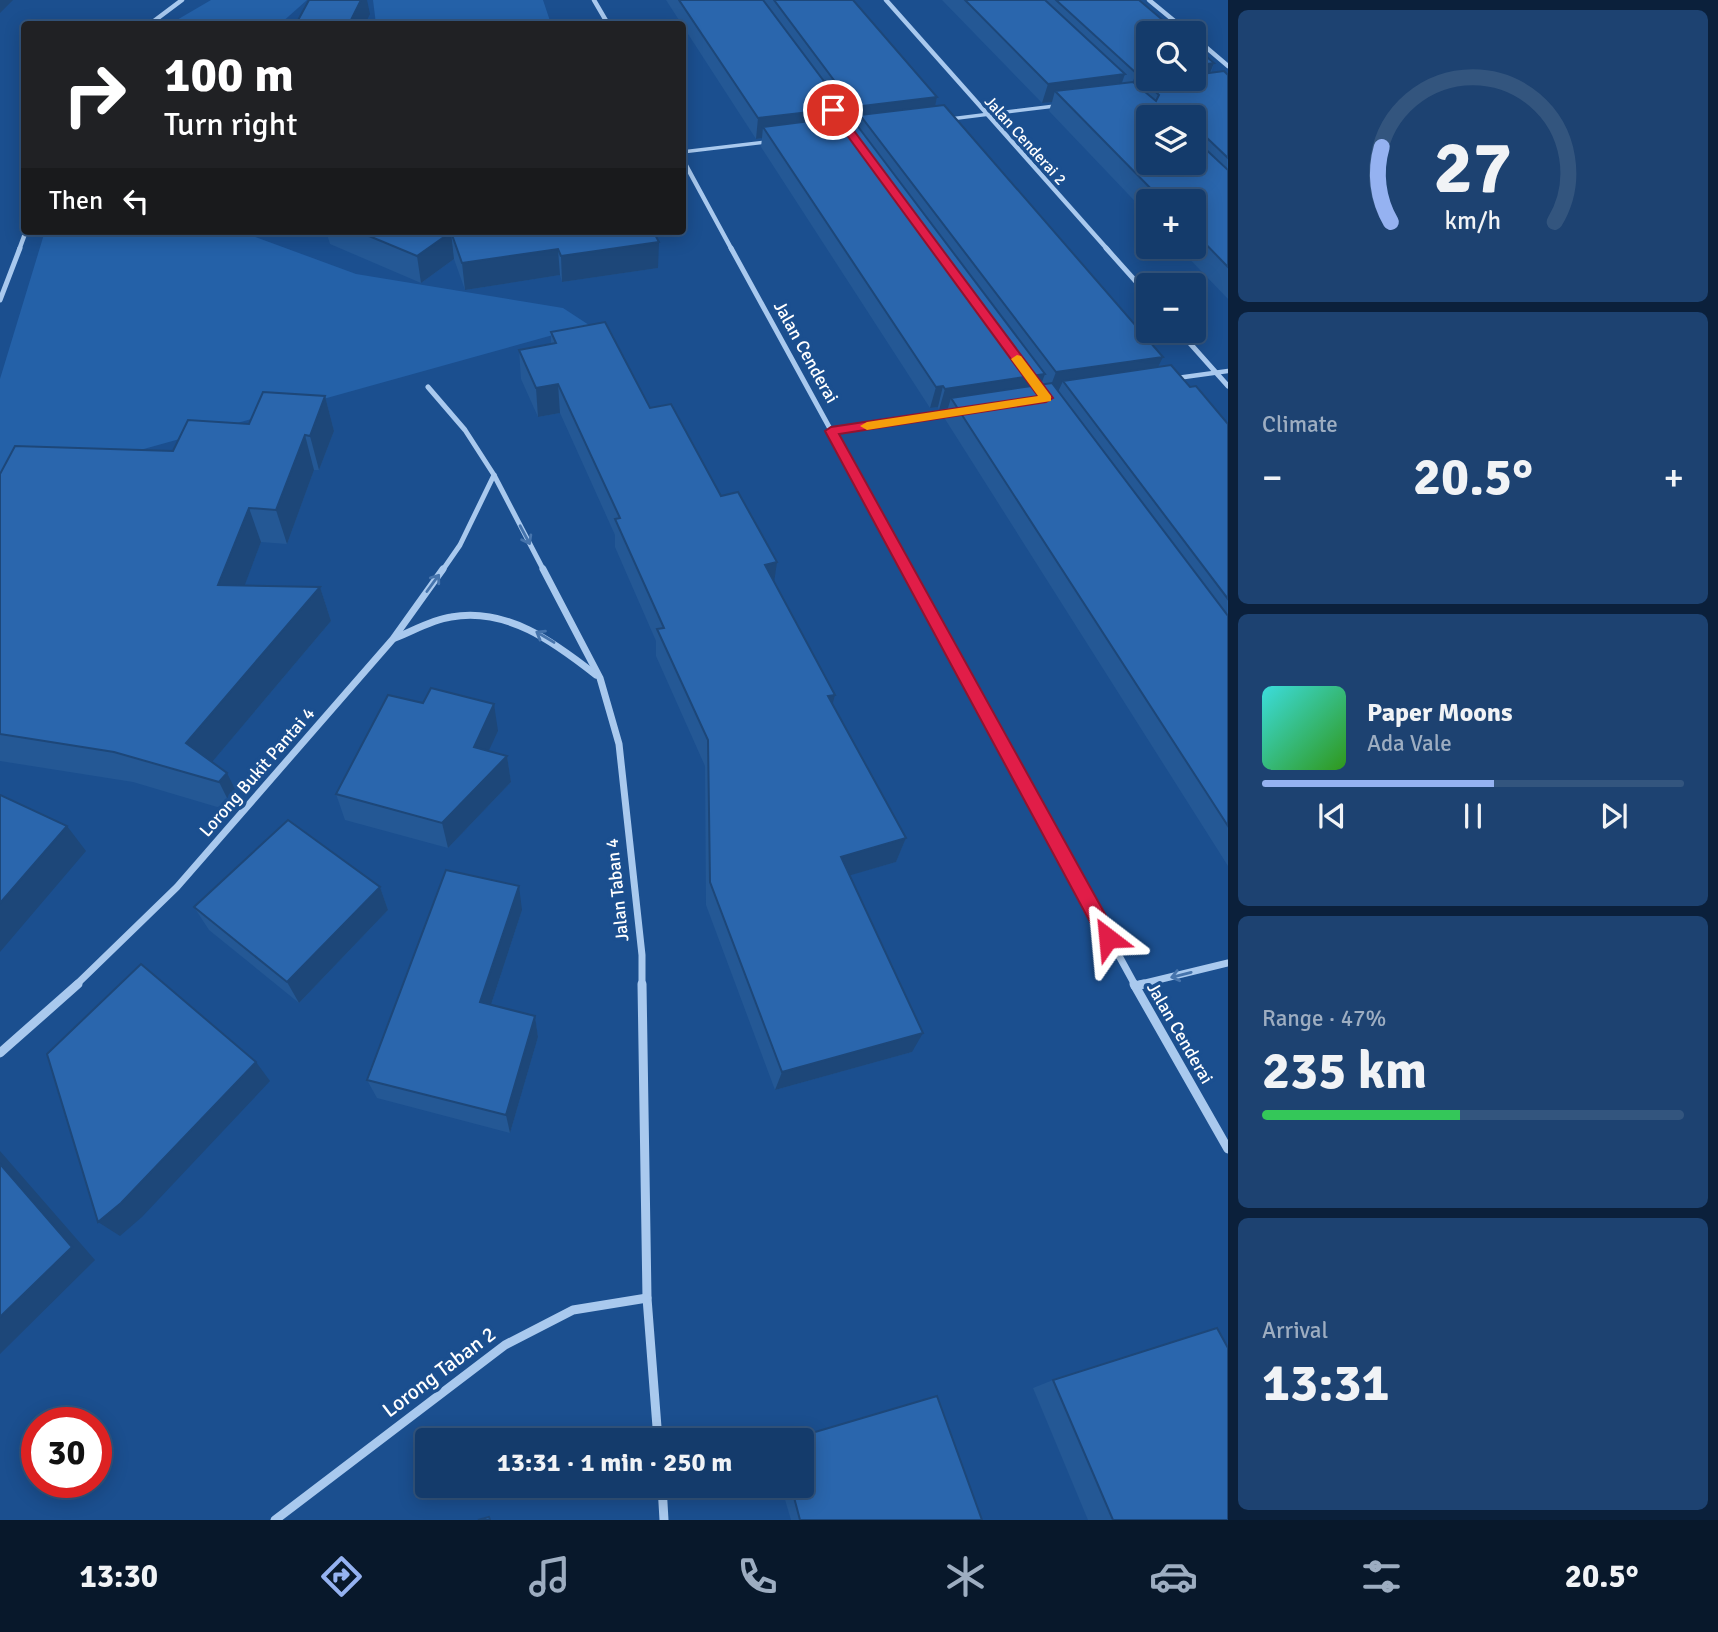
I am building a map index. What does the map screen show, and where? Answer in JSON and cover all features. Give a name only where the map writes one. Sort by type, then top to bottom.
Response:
[{"type":"street","points":[[154,21],[182,0]]},
{"type":"street","points":[[594,0],[606,21]]},
{"type":"street","name":"Jalan Cenderai 2","points":[[886,0],[1136,282]]},
{"type":"street","points":[[1149,0],[1174,21]]},
{"type":"street","points":[[1206,47],[1228,66]]},
{"type":"street","name":"Jalan Cenderai","points":[[686,165],[1135,986],[1228,1149]]},
{"type":"street","points":[[0,300],[24,235]]},
{"type":"street","points":[[1190,343],[1228,386]]},
{"type":"street","name":"Jalan Taban 4","points":[[428,387],[465,430],[494,475],[600,678],[619,744],[642,955],[647,1298],[657,1428]]},
{"type":"street","name":"Lorong Bukit Pantai 4","points":[[0,1053],[78,985],[177,887],[393,639],[460,545],[494,475]]},
{"type":"street","points":[[393,639],[448,618],[474,615],[500,618],[527,626],[551,639],[600,678]]},
{"type":"street","points":[[1135,986],[1228,963]]},
{"type":"street","name":"Lorong Taban 2","points":[[275,1520],[505,1345],[573,1310],[647,1298]]},
{"type":"street","points":[[663,1498],[664,1520]]},
{"type":"lane","points":[[946,120],[1064,105]]},
{"type":"lane","points":[[686,152],[772,141]]},
{"type":"lane","points":[[1164,380],[1228,370]]},
{"type":"lane","points":[[831,431],[966,411]]},
{"type":"shaded area","points":[[211,0],[307,0],[283,21],[175,21]]},
{"type":"shaded area","points":[[373,0],[543,0],[550,21],[376,21]]},
{"type":"shaded area","points":[[44,235],[250,235],[356,274],[563,308],[589,325],[0,489],[0,379]]},
{"type":"building","points":[[309,0],[361,0],[350,21],[298,21]]},
{"type":"building","points":[[679,0],[763,0],[844,108],[758,118]]},
{"type":"building","points":[[774,0],[853,0],[937,97],[854,107]]},
{"type":"building","points":[[965,0],[1045,0],[1125,74],[1048,84]]},
{"type":"building","points":[[1056,0],[1139,0],[1164,21],[1136,21],[1136,73]]},
{"type":"building","points":[[1206,56],[1214,63],[1206,64]]},
{"type":"building","points":[[1224,71],[1228,75],[1228,158],[1206,137],[1206,105],[1136,105],[1136,174],[1055,91],[1133,82],[1136,91],[1144,91],[1156,101],[1159,95],[1155,91],[1206,91],[1206,73]]},
{"type":"building","points":[[944,105],[1136,326],[1136,343],[1151,343],[1163,357],[1056,372],[860,115]]},
{"type":"building","points":[[850,116],[1045,374],[945,389],[943,386],[936,387],[763,127]]},
{"type":"building","points":[[1206,150],[1228,170],[1228,267],[1206,244],[1206,189],[1151,189],[1137,175],[1206,175]]},
{"type":"building","points":[[367,235],[447,235],[417,256]]},
{"type":"building","points":[[452,235],[655,235],[659,242],[561,256],[558,249],[462,263]]},
{"type":"building","points":[[605,322],[650,408],[671,404],[721,496],[738,492],[777,562],[765,565],[835,695],[828,696],[906,838],[841,857],[923,1033],[782,1072],[710,882],[708,740],[657,629],[664,628],[615,519],[620,518],[558,384],[536,388],[519,350],[556,343],[551,332]]},
{"type":"building","points":[[1171,365],[1190,387],[1196,386],[1228,424],[1228,599],[1063,381]]},
{"type":"building","points":[[1052,383],[1228,616],[1228,826],[951,398]]},
{"type":"building","points":[[263,392],[325,396],[310,436],[305,435],[276,510],[249,508],[218,585],[320,587],[186,743],[227,773],[219,782],[114,752],[0,734],[0,474],[15,446],[173,451],[188,420],[249,424]]},
{"type":"building","points":[[431,688],[494,704],[474,747],[507,756],[442,823],[336,794],[388,695],[423,703]]},
{"type":"building","points":[[0,795],[67,826],[0,903]]},
{"type":"building","points":[[288,820],[380,887],[287,982],[194,907]]},
{"type":"building","points":[[446,870],[519,886],[480,1002],[535,1016],[506,1115],[367,1080]]},
{"type":"building","points":[[141,964],[256,1062],[121,1203],[98,1222],[47,1054]]},
{"type":"building","points":[[0,1164],[72,1247],[0,1317]]},
{"type":"building","points":[[1217,1328],[1228,1348],[1228,1520],[1113,1520],[1053,1380]]},
{"type":"building","points":[[937,1396],[982,1520],[800,1520],[794,1498],[814,1498],[814,1432]]},
{"type":"slow traffic","points":[[867,426],[1046,398],[1017,359]]},
{"type":"route","points":[[833,110],[1046,398],[831,431],[1108,938]]}]
